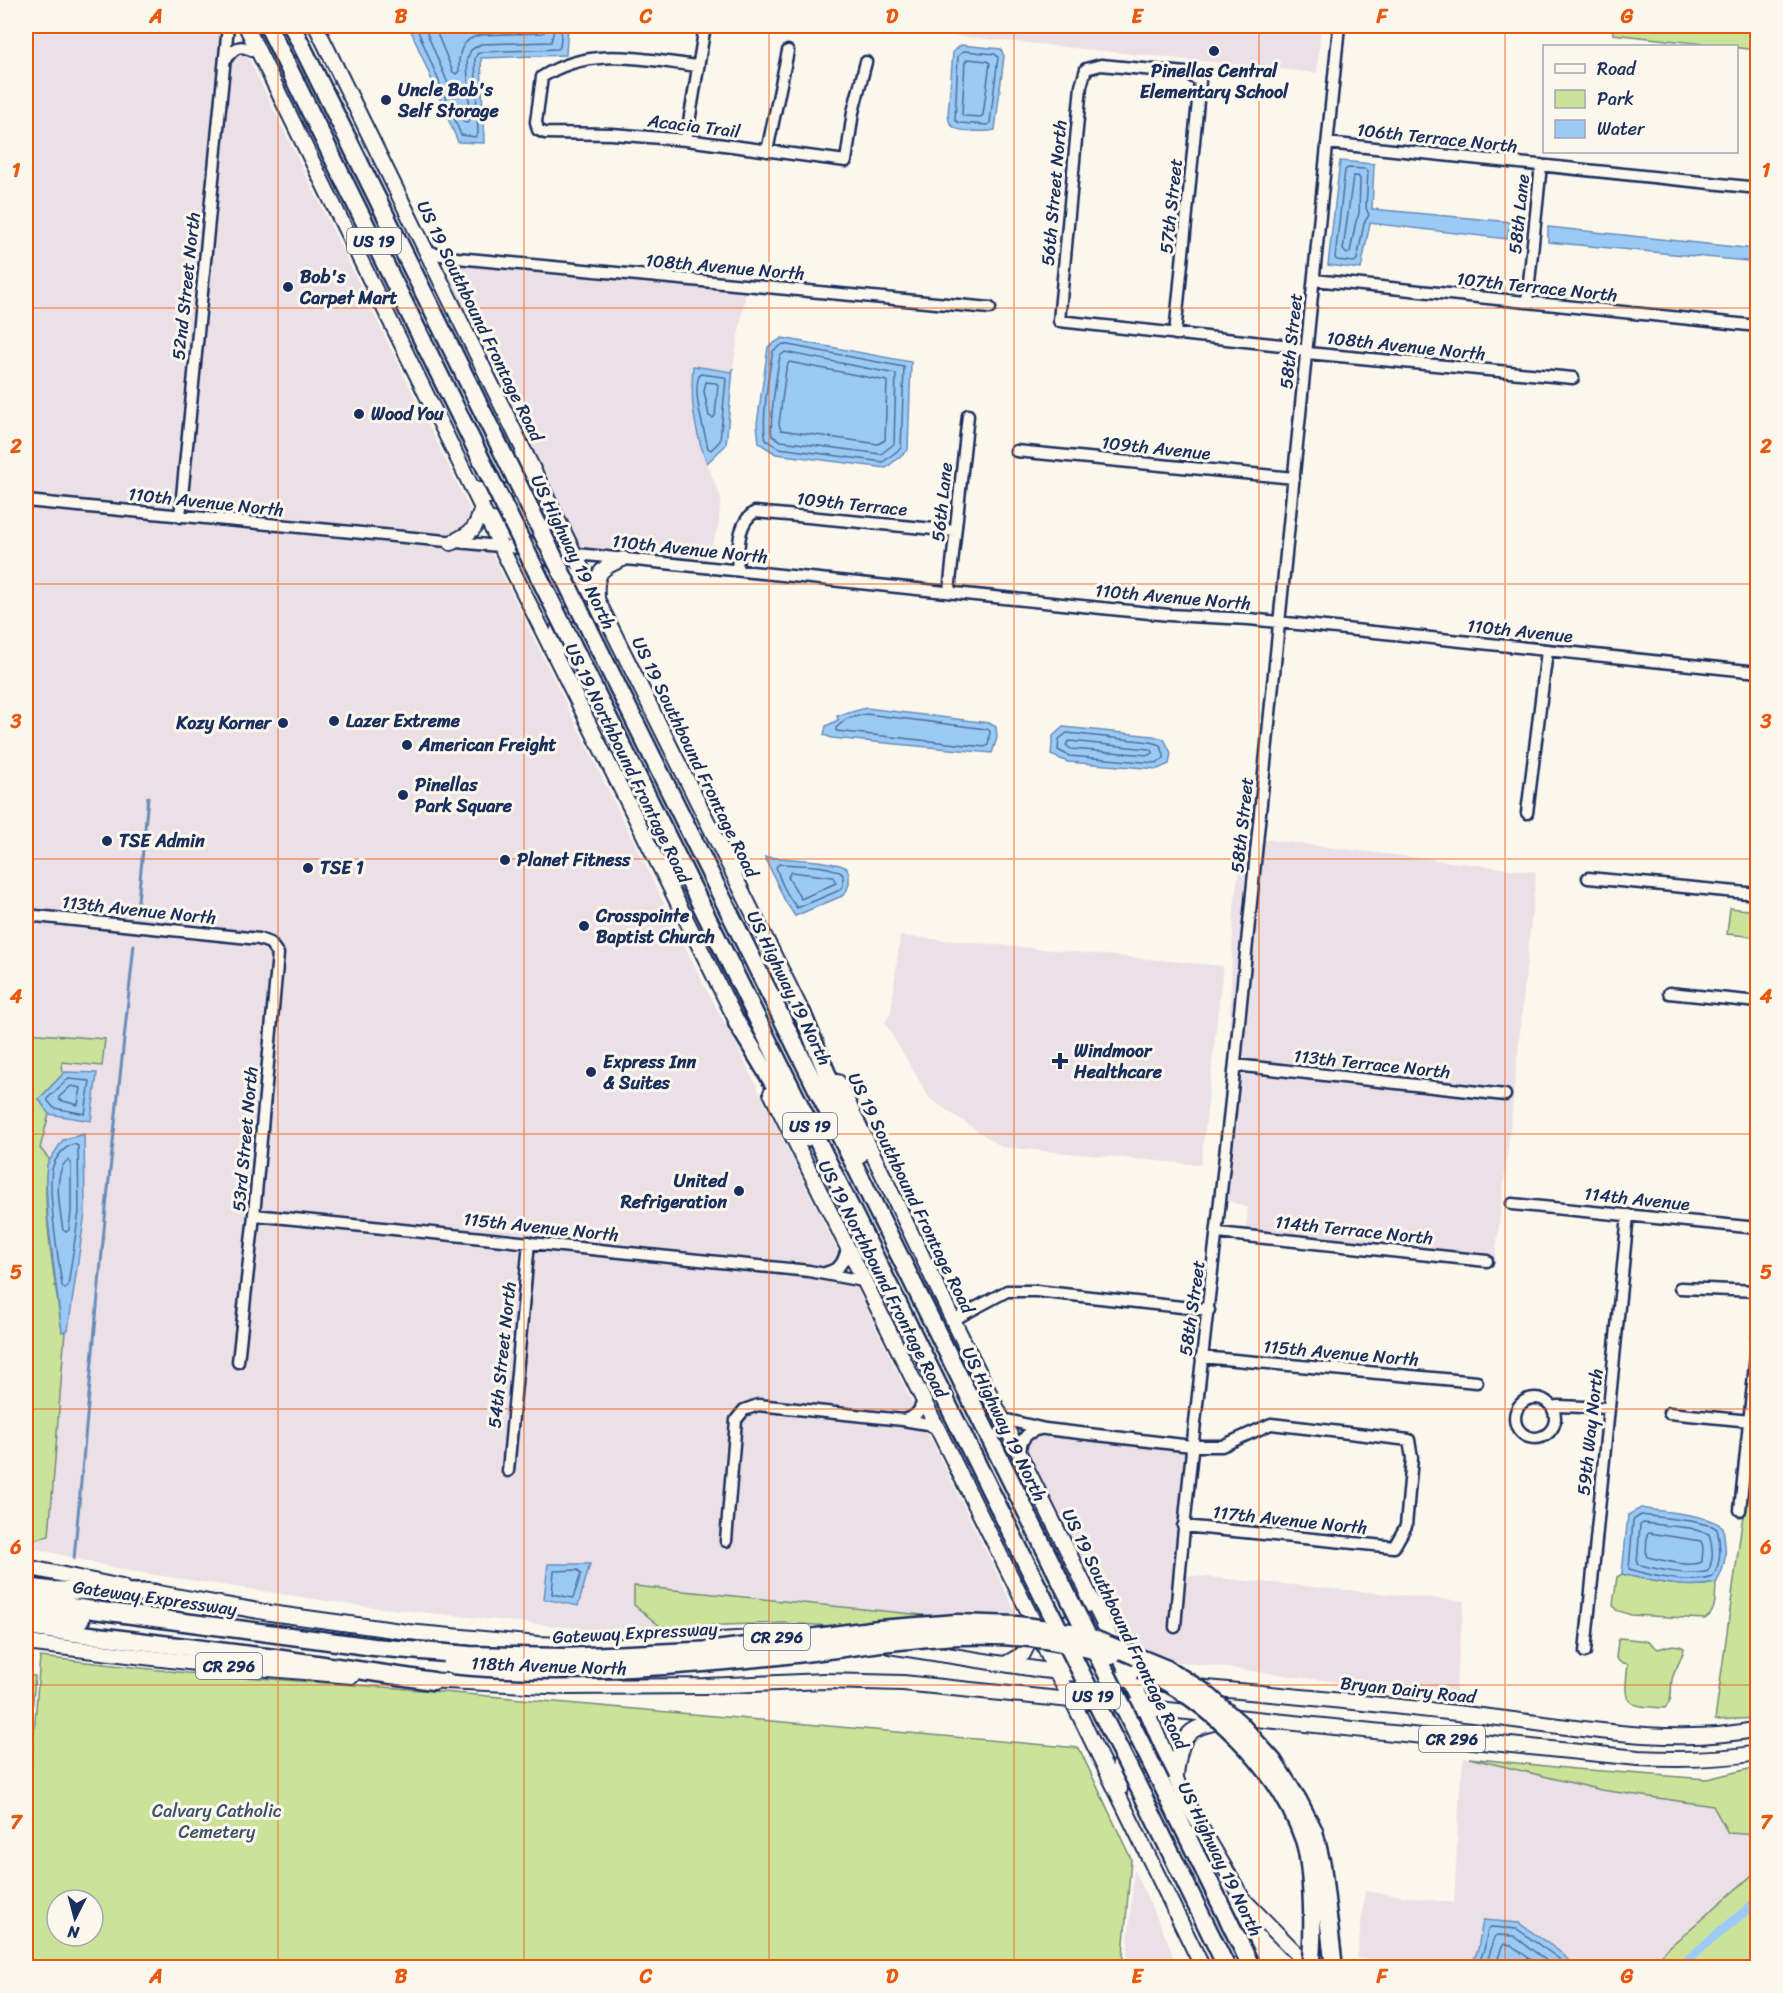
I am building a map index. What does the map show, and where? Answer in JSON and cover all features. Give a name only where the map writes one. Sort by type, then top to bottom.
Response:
[{"type":"highway","name":"US 19","points":[[267,26],[1227,1968]]},
{"type":"highway","name":"US Highway 19 North","points":[[292,26],[1064,1588],[1169,1780],[1252,1968]]},
{"type":"highway","points":[[802,1013],[898,1253]]},
{"type":"highway","points":[[737,1023],[792,1117],[854,1215]]},
{"type":"highway","points":[[26,1587],[49,1590],[155,1593]]},
{"type":"highway","name":"Gateway Expressway","points":[[26,1600],[395,1660],[468,1667],[574,1670],[669,1667],[937,1636],[988,1635],[1048,1640],[1104,1653],[1155,1675],[1200,1704],[1252,1754],[1288,1805],[1304,1841],[1308,1858],[1311,1968]]},
{"type":"highway","name":"Gateway Expressway","points":[[26,1612],[469,1655],[565,1657],[715,1650],[879,1629],[957,1623],[1016,1625],[1079,1633],[1167,1669],[1204,1692],[1240,1724],[1273,1761],[1298,1800],[1314,1832],[1322,1865],[1334,1968]]},
{"type":"highway","points":[[26,1627],[287,1659],[434,1681]]},
{"type":"main road","name":"US 19 Northbound Frontage Road","points":[[246,26],[1203,1968]]},
{"type":"main road","name":"US 19 Southbound Frontage Road","points":[[316,26],[597,601],[802,1013],[822,1048],[952,1320],[1146,1709],[1160,1739],[1169,1780],[1186,1802],[1243,1899],[1311,1968]]},
{"type":"main road","points":[[473,487],[489,496],[506,493],[519,483],[523,476],[524,465],[519,441]]},
{"type":"main road","points":[[533,610],[532,592],[544,513],[544,493]]},
{"type":"main road","points":[[451,543],[471,533],[477,526],[482,507]]},
{"type":"main road","points":[[482,507],[503,531],[538,550],[559,565],[597,601]]},
{"type":"main road","points":[[597,601],[596,584],[599,574],[607,565],[623,559]]},
{"type":"main road","points":[[556,656],[555,635],[558,624],[566,615],[594,612],[607,619]]},
{"type":"main road","name":"118th Avenue North","points":[[26,1567],[270,1613],[408,1632],[496,1641],[604,1647],[745,1637],[799,1637],[897,1647],[1055,1671]]},
{"type":"main road","points":[[1027,1610],[1036,1618],[1060,1625],[1073,1620],[1084,1609],[1087,1592]]},
{"type":"main road","points":[[1005,1664],[1023,1654],[1036,1627]]},
{"type":"main road","points":[[1072,1701],[1108,1660],[1110,1639]]},
{"type":"main road","name":"118th Avenue North","points":[[26,1643],[196,1663],[434,1681],[568,1687],[879,1682],[962,1688],[1072,1701]]},
{"type":"main road","points":[[1047,1653],[1089,1680],[1103,1699],[1134,1717],[1160,1739]]},
{"type":"main road","name":"Bryan Dairy Road","points":[[1055,1671],[1089,1680],[1131,1681],[1373,1703],[1643,1734],[1693,1736],[1758,1729]]},
{"type":"main road","points":[[1094,1746],[1092,1729],[1103,1699],[1131,1681]]},
{"type":"main road","name":"CR 296","points":[[1072,1701],[1103,1699],[1146,1709],[1638,1758],[1687,1761],[1758,1753]]},
{"type":"main road","points":[[1169,1780],[1182,1741],[1193,1728],[1211,1723],[1256,1720]]},
{"type":"main road","points":[[1122,1802],[1117,1776],[1121,1760],[1136,1751],[1151,1752],[1186,1802]]},
{"type":"street","name":"52nd Street North","points":[[180,517],[228,26]]},
{"type":"street","points":[[686,140],[705,26]]},
{"type":"street","name":"58th Street","points":[[1174,1627],[1201,1357],[1218,1233],[1339,26]]},
{"type":"street","points":[[226,59],[232,50],[238,47],[245,47],[258,53]]},
{"type":"street","points":[[767,151],[788,51]]},
{"type":"street","name":"Acacia Trail","points":[[698,66],[598,56],[570,63],[542,77],[536,122],[538,130],[545,134],[612,134],[686,140],[846,161],[853,112],[866,62]]},
{"type":"street","name":"57th Street","points":[[1086,69],[1101,65],[1186,73],[1200,81],[1175,334]]},
{"type":"street","name":"56th Street North","points":[[1059,321],[1081,86],[1086,69]]},
{"type":"street","name":"106th Terrace North","points":[[1327,143],[1758,188]]},
{"type":"street","name":"58th Lane","points":[[1527,302],[1541,165]]},
{"type":"street","name":"108th Avenue North","points":[[423,248],[436,254],[457,258],[990,308]]},
{"type":"street","points":[[440,282],[446,263],[457,258]]},
{"type":"street","name":"107th Terrace North","points":[[1314,280],[1758,326]]},
{"type":"street","name":"108th Avenue North","points":[[1059,321],[1291,346],[1307,353],[1573,378]]},
{"type":"street","name":"56th Lane","points":[[949,592],[968,415]]},
{"type":"street","name":"109th Avenue","points":[[1016,451],[1294,478]]},
{"type":"street","name":"110th Avenue North","points":[[26,501],[538,550],[1169,615],[1279,622]]},
{"type":"street","name":"109th Terrace","points":[[737,570],[743,524],[747,516],[755,512],[956,531]]},
{"type":"street","name":"110th Avenue","points":[[1279,622],[1758,672]]},
{"type":"street","points":[[1527,813],[1546,651]]},
{"type":"street","points":[[1588,878],[1758,894]]},
{"type":"street","name":"113th Avenue North","points":[[26,915],[249,938]]},
{"type":"street","name":"53rd Street North","points":[[238,1362],[278,954],[270,943],[249,938]]},
{"type":"street","points":[[1669,993],[1758,1002]]},
{"type":"street","name":"113th Terrace North","points":[[1235,1065],[1505,1095]]},
{"type":"street","name":"114th Avenue","points":[[1512,1204],[1758,1228]]},
{"type":"street","name":"115th Avenue North","points":[[254,1215],[825,1273],[827,1276],[863,1281]]},
{"type":"street","name":"59th Way North","points":[[1585,1652],[1628,1215]]},
{"type":"street","name":"114th Terrace North","points":[[1218,1233],[1487,1261]]},
{"type":"street","name":"54th Street North","points":[[508,1471],[530,1242]]},
{"type":"street","points":[[825,1273],[840,1267],[844,1262],[847,1249]]},
{"type":"street","points":[[1680,1288],[1758,1291]]},
{"type":"street","points":[[952,1320],[1007,1291],[1036,1291],[1209,1310]]},
{"type":"street","points":[[1740,1510],[1758,1336]]},
{"type":"street","name":"115th Avenue North","points":[[1201,1357],[1477,1383]]},
{"type":"street","points":[[903,1420],[914,1417],[920,1410],[923,1399]]},
{"type":"street","points":[[726,1541],[736,1420],[744,1410],[758,1405],[903,1420],[927,1424],[938,1429]]},
{"type":"street","points":[[1552,1407],[1609,1408]]},
{"type":"street","points":[[1669,1413],[1750,1421]]},
{"type":"street","points":[[1002,1419],[1045,1428],[1192,1446]]},
{"type":"street","name":"117th Avenue North","points":[[1183,1526],[1394,1546],[1406,1526],[1412,1458],[1409,1440],[1271,1424],[1222,1446],[1192,1446]]},
{"type":"street","points":[[1019,1452],[1025,1436],[1032,1430],[1045,1428]]},
{"type":"shaded area","points":[[26,26],[223,26],[176,511],[26,496]]},
{"type":"shaded area","name":"Pinellas Central Elementary School","points":[[900,26],[1321,26],[1317,73],[900,30]]},
{"type":"shaded area","points":[[239,52],[246,53],[474,518],[473,523],[451,537],[185,512],[230,61]]},
{"type":"shaded area","points":[[457,263],[746,291],[732,372],[693,367],[690,392],[703,453],[721,498],[718,528],[706,562],[577,548],[445,281],[449,267]]},
{"type":"shaded area","points":[[26,507],[449,549],[491,551],[840,1256],[836,1264],[823,1268],[789,1264],[789,1261],[663,1251],[259,1210],[283,967],[283,953],[274,939],[246,931],[26,910]]},
{"type":"shaded area","points":[[1243,837],[1252,838],[1227,1090],[1234,907]]},
{"type":"shaded area","points":[[1261,839],[1536,872],[1494,1267],[1489,1266],[1492,1266],[1492,1256],[1246,1230],[1248,1208],[1226,1200],[1239,1071],[1508,1101],[1510,1091],[1240,1060]]},
{"type":"shaded area","points":[[26,920],[258,944],[267,947],[273,955],[233,1367],[242,1367],[258,1221],[524,1247],[503,1476],[512,1477],[534,1248],[796,1275],[855,1285],[915,1408],[912,1412],[903,1414],[761,1400],[761,1398],[743,1405],[732,1420],[721,1546],[730,1546],[741,1422],[747,1414],[758,1410],[926,1429],[1018,1617],[993,1622],[635,1586],[634,1605],[661,1627],[604,1631],[353,1605],[123,1570],[26,1546],[26,1541],[49,1536],[65,1331],[68,1330],[85,1213],[84,1135],[63,1140],[50,1160],[40,1148],[49,1114],[91,1121],[65,1072],[63,1074],[62,1062],[104,1039],[26,1033]]},
{"type":"shaded area","name":"Windmoor Healthcare","points":[[900,936],[1223,966],[1201,1165],[1002,1147],[930,1099],[885,1023],[891,1012]]},
{"type":"shaded area","points":[[1045,1434],[1187,1451],[1170,1632],[1179,1633],[1184,1575],[1464,1601],[1455,1697],[1166,1660],[1119,1645],[1024,1451],[1029,1439]]},
{"type":"shaded area","points":[[1464,1757],[1601,1790],[1714,1806],[1728,1833],[1757,1835],[1757,1871],[1645,1967],[1574,1967],[1563,1954],[1519,1923],[1483,1920],[1478,1949],[1471,1967],[1440,1967],[1430,1964],[1357,1958],[1365,1891],[1454,1903],[1460,1786]]},
{"type":"shaded area","points":[[1134,1869],[1168,1942],[1177,1967],[1126,1968]]},
{"type":"green space","points":[[1613,26],[1757,26],[1757,50],[1738,48],[1738,45],[1712,45],[1613,34]]},
{"type":"green space","points":[[1730,908],[1757,911],[1757,937],[1727,934]]},
{"type":"green space","points":[[26,1033],[105,1039],[102,1066],[62,1062],[63,1074],[39,1099],[49,1114],[40,1148],[50,1160],[47,1172],[47,1215],[62,1331],[65,1331],[49,1536],[26,1541]]},
{"type":"green space","points":[[1747,1486],[1757,1487],[1757,1718],[1715,1720]]},
{"type":"green space","points":[[1622,1574],[1681,1585],[1716,1583],[1712,1612],[1705,1619],[1631,1615],[1616,1610],[1613,1605],[1617,1577]]},
{"type":"green space","points":[[634,1586],[993,1622],[891,1630],[786,1623],[661,1627],[634,1605]]},
{"type":"green space","points":[[1620,1638],[1648,1641],[1658,1649],[1675,1645],[1684,1648],[1673,1676],[1670,1700],[1665,1708],[1641,1706],[1629,1701],[1626,1688],[1628,1664],[1616,1658]]},
{"type":"green space","name":"Calvary Catholic Cemetery","points":[[40,1657],[187,1673],[397,1688],[1079,1748],[1131,1859],[1122,1967],[26,1967],[26,1836]]},
{"type":"green space","points":[[26,1676],[35,1676],[26,1788]]},
{"type":"green space","points":[[1469,1758],[1707,1779],[1757,1767],[1757,1835],[1728,1833],[1713,1806],[1601,1790]]},
{"type":"green space","points":[[1757,1871],[1757,1967],[1645,1967],[1660,1955]]},
{"type":"water","points":[[409,26],[568,26],[566,55],[481,58],[484,143],[458,142]]},
{"type":"water","points":[[961,45],[1001,49],[1004,56],[995,130],[963,130],[955,128],[950,122],[948,115],[953,52]]},
{"type":"water","points":[[1340,161],[1374,164],[1372,209],[1511,222],[1507,239],[1370,223],[1361,269],[1328,265]]},
{"type":"water","points":[[1548,227],[1754,249],[1757,251],[1757,262],[1548,242]]},
{"type":"water","points":[[782,338],[911,362],[908,450],[886,468],[776,454],[759,443],[757,424],[768,347]]},
{"type":"water","points":[[693,366],[732,372],[733,368],[726,445],[707,463],[694,415]]},
{"type":"water","points":[[866,708],[989,723],[996,727],[997,738],[992,753],[832,738],[824,735],[826,726],[838,720],[837,716]]},
{"type":"water","points":[[1063,727],[1164,739],[1171,753],[1169,764],[1158,769],[1068,762],[1051,755],[1053,736]]},
{"type":"water","points":[[765,857],[818,861],[847,868],[849,884],[846,892],[842,896],[795,916],[785,901]]},
{"type":"water","points":[[65,1072],[97,1073],[91,1121],[49,1114],[39,1099]]},
{"type":"water","points":[[84,1134],[85,1213],[68,1330],[62,1332],[48,1219],[47,1164],[63,1140]]},
{"type":"water","points":[[1641,1508],[1695,1516],[1723,1527],[1725,1556],[1723,1569],[1716,1583],[1681,1585],[1622,1574],[1628,1515]]},
{"type":"water","points":[[548,1564],[590,1564],[578,1606],[544,1599]]},
{"type":"water","points":[[1483,1920],[1519,1923],[1563,1954],[1574,1967],[1471,1967],[1478,1949]]},
{"type":"waterway","points":[[137,911],[148,797]]},
{"type":"waterway","points":[[74,1559],[106,1208],[134,945]]},
{"type":"waterway","points":[[1678,1968],[1758,1900]]},
{"type":"place","name":"Pinellas Central Elementary School","points":[[1214,51]]},
{"type":"place","name":"Uncle Bob's Self Storage","points":[[386,100]]},
{"type":"place","name":"Bob's Carpet Mart","points":[[288,287]]},
{"type":"place","name":"Wood You","points":[[359,414]]},
{"type":"place","name":"Lazer Extreme","points":[[334,721]]},
{"type":"place","name":"Kozy Korner","points":[[283,723]]},
{"type":"place","name":"American Freight","points":[[407,745]]},
{"type":"place","name":"Pinellas Park Square","points":[[403,795]]},
{"type":"place","name":"TSE Admin","points":[[107,841]]},
{"type":"place","name":"Planet Fitness","points":[[505,860]]},
{"type":"place","name":"TSE 1","points":[[308,868]]},
{"type":"place","name":"Crosspointe Baptist Church","points":[[584,926]]},
{"type":"place","name":"Windmoor Healthcare","points":[[1060,1061]]},
{"type":"place","name":"Express Inn & Suites","points":[[591,1072]]},
{"type":"place","name":"United Refrigeration","points":[[739,1191]]}]
